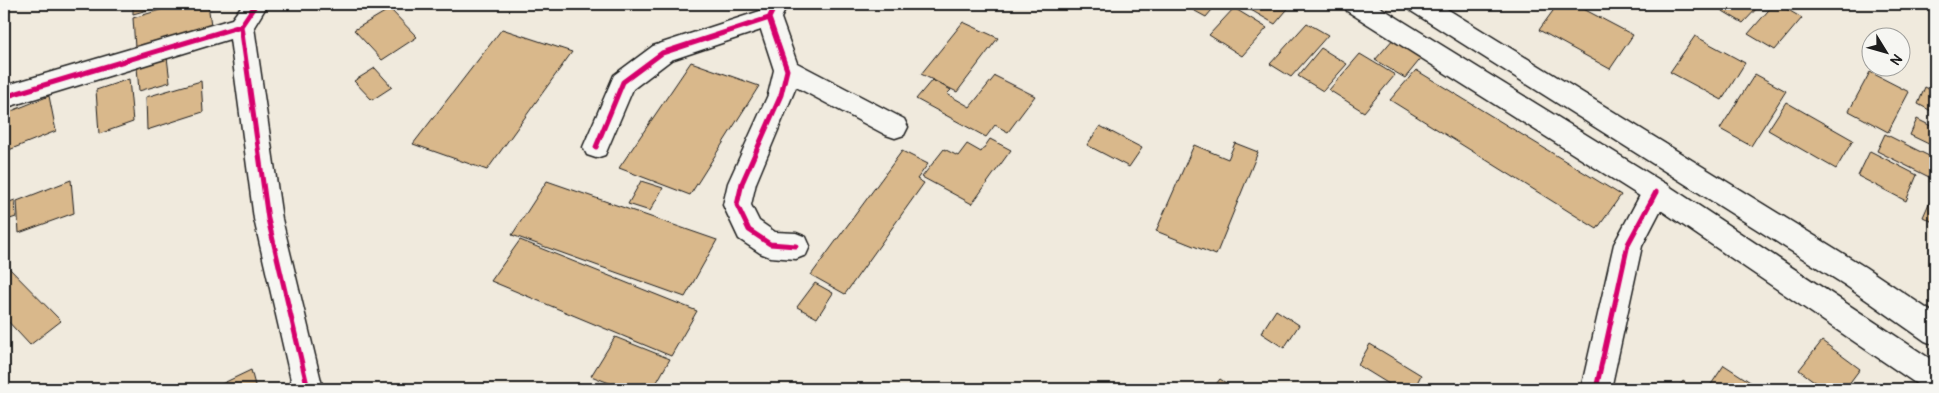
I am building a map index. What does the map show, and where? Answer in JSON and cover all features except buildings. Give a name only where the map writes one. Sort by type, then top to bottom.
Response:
[{"type":"street","points":[[4,97],[241,26],[256,4]]},
{"type":"street","points":[[1356,4],[1656,192],[1935,379]]},
{"type":"street","points":[[1420,4],[1855,276],[1935,331]]},
{"type":"street","points":[[596,147],[623,82],[662,53],[772,11],[787,70],[781,95],[742,183],[737,205],[749,230],[770,244],[796,246]]},
{"type":"street","points":[[241,26],[268,220],[308,389]]},
{"type":"street","points":[[787,70],[895,127]]},
{"type":"street","points":[[1596,389],[1628,244],[1656,192]]},
{"type":"cycle path","points":[[256,4],[241,26],[268,219],[308,389]]},
{"type":"cycle path","points":[[596,147],[623,82],[662,53],[769,18],[776,4]]},
{"type":"cycle path","points":[[769,18],[787,70],[781,95],[742,183],[737,205],[749,230],[770,244],[796,246]]},
{"type":"cycle path","points":[[4,97],[241,26]]},
{"type":"cycle path","points":[[1596,389],[1628,244],[1656,192]]}]
